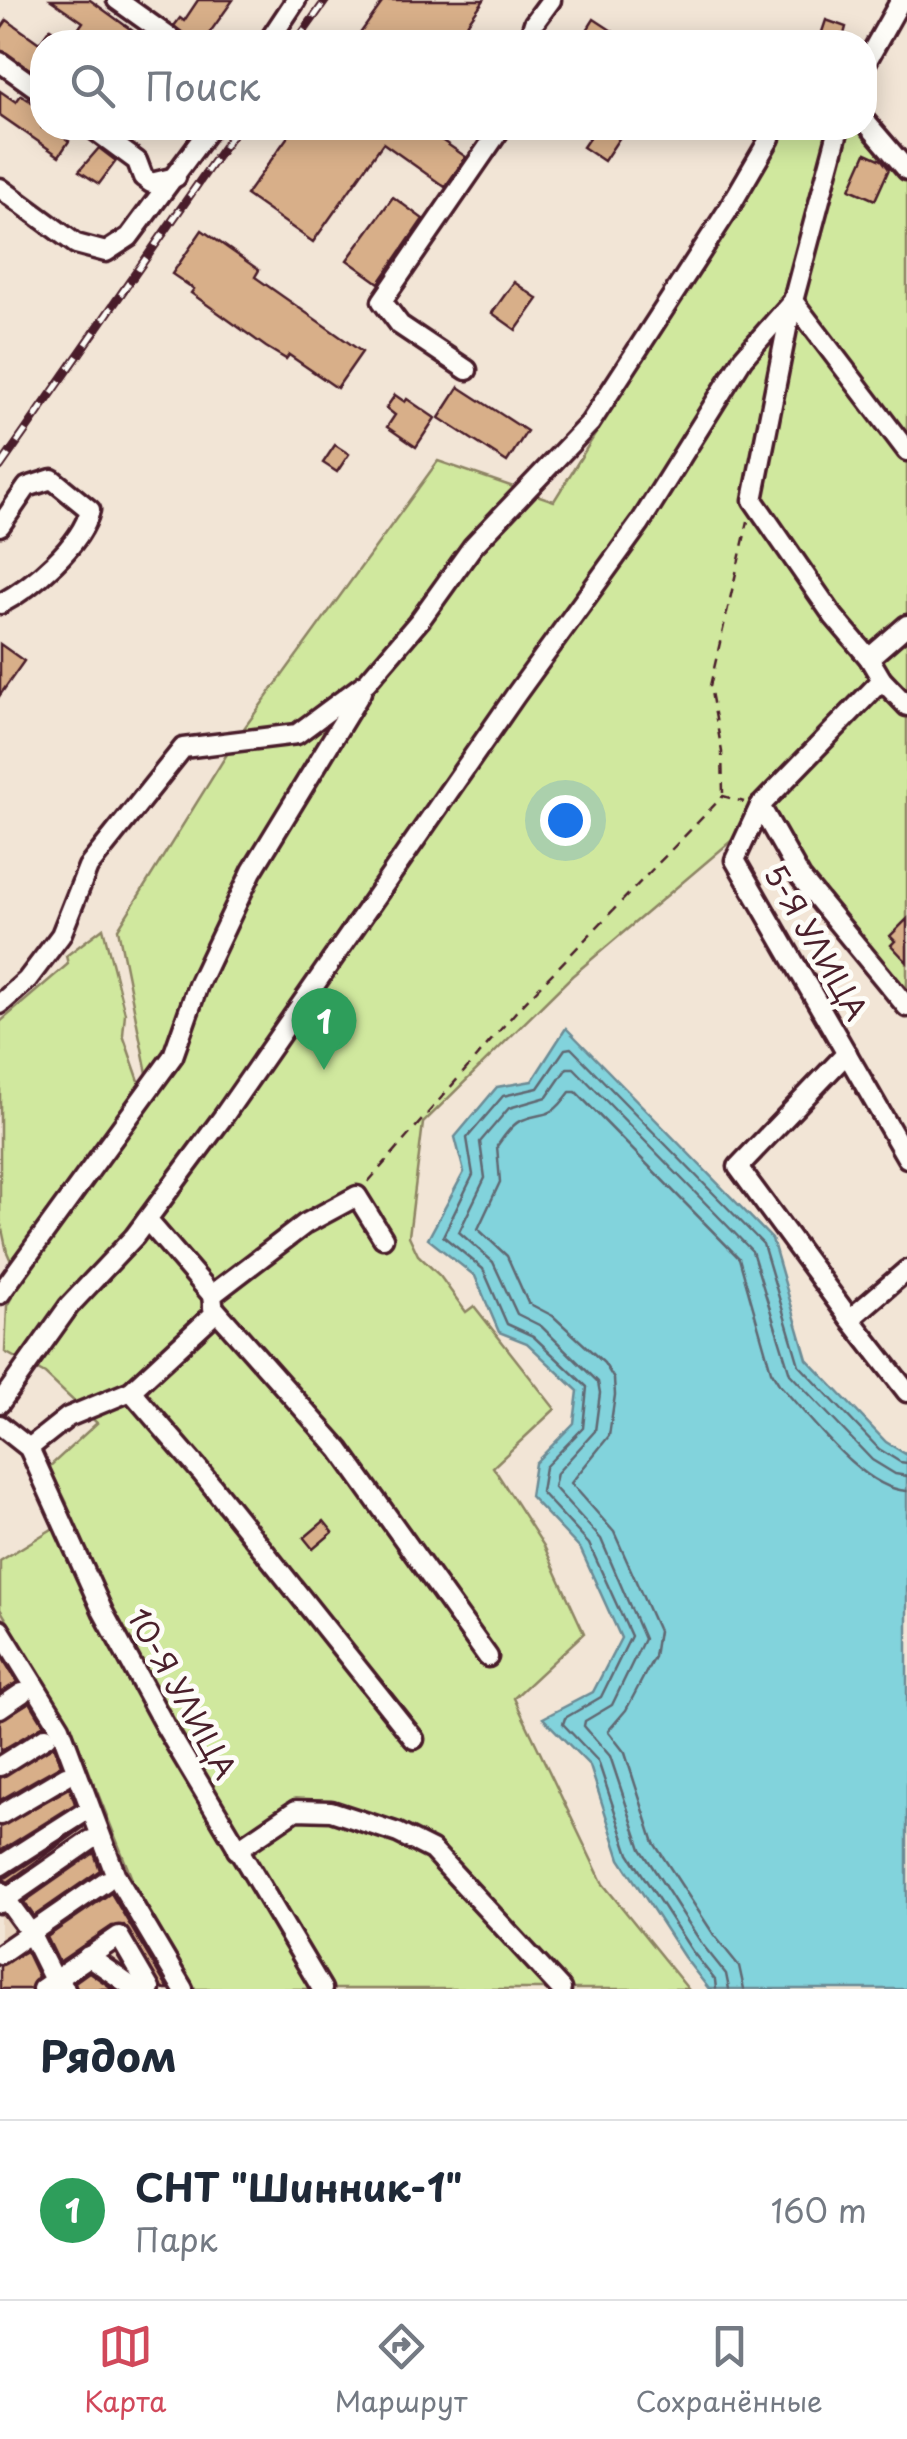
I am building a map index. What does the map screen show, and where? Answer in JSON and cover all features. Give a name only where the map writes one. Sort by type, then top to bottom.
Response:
[{"type":"street","points":[[117,0],[159,30]]},
{"type":"street","points":[[276,30],[296,0]]},
{"type":"street","points":[[532,30],[551,0]]},
{"type":"street","points":[[877,43],[901,0]]},
{"type":"street","points":[[0,62],[30,83]]},
{"type":"street","points":[[877,135],[907,170]]},
{"type":"street","points":[[108,140],[137,161],[143,177],[152,182],[176,177]]},
{"type":"street","points":[[0,188],[76,244],[106,252],[130,237],[202,140]]},
{"type":"street","points":[[467,370],[400,324],[382,301],[493,140]]},
{"type":"street","points":[[0,1294],[173,1056],[198,985],[252,871],[367,682],[420,620],[473,546],[590,424],[769,140]]},
{"type":"street","points":[[836,140],[792,302],[753,500],[834,617],[907,706]]},
{"type":"street","points":[[792,302],[907,452]]},
{"type":"street","points":[[0,1403],[69,1306],[147,1220],[224,1118],[514,696],[640,523],[743,358],[792,302]]},
{"type":"street","points":[[0,526],[27,487],[52,479],[90,510],[85,530],[28,588],[0,604]]},
{"type":"street","points":[[869,658],[907,626]]},
{"type":"street","points":[[882,680],[760,806],[801,878],[907,1007]]},
{"type":"street","points":[[0,1004],[27,980],[61,935],[88,866],[183,748],[297,734],[367,682]]},
{"type":"street","name":"5-Я УЛИЦА","points":[[760,806],[736,860],[907,1158]]},
{"type":"street","points":[[847,1053],[738,1167],[907,1392]]},
{"type":"street","points":[[212,1301],[305,1224],[357,1196],[383,1238]]},
{"type":"street","points":[[147,1220],[340,1450],[488,1658]]},
{"type":"street","points":[[850,1318],[907,1270]]},
{"type":"street","points":[[29,1448],[68,1417],[131,1390],[214,1314],[212,1301]]},
{"type":"street","points":[[131,1390],[414,1739]]},
{"type":"street","name":"10-Я УЛИЦА","points":[[0,1425],[29,1448],[103,1612],[237,1850],[322,1989]]},
{"type":"street","points":[[0,1630],[60,1728],[116,1876],[183,1989]]},
{"type":"street","points":[[0,1708],[22,1693]]},
{"type":"street","points":[[0,1766],[46,1736]]},
{"type":"street","points":[[0,1815],[66,1776]]},
{"type":"street","points":[[237,1850],[296,1810],[332,1811],[398,1834],[432,1850],[561,1989]]},
{"type":"street","points":[[0,1866],[80,1815]]},
{"type":"street","points":[[90,1840],[2,1898],[30,1932],[53,1986],[88,1956],[120,1936],[150,1989]]},
{"type":"street","points":[[0,1954],[106,1882]]},
{"type":"street","points":[[88,1956],[135,1989]]},
{"type":"path","points":[[351,1200],[521,1006],[723,796],[722,752],[710,686],[753,500]]},
{"type":"path","points":[[723,796],[760,806]]},
{"type":"shaded area","points":[[0,1609],[71,1726],[132,1879],[186,1989],[0,1989]]},
{"type":"green space","points":[[776,140],[875,140],[907,177],[907,993],[810,883],[770,808],[572,976],[423,1123],[409,1236],[418,1255],[440,1276],[466,1312],[474,1306],[555,1409],[493,1467],[544,1546],[584,1633],[514,1698],[603,1884],[688,1989],[186,1989],[127,1888],[132,1879],[71,1726],[0,1609],[0,1561],[65,1521],[59,1508],[67,1503],[49,1467],[97,1423],[45,1374],[5,1352],[7,1306],[20,1282],[7,1252],[0,1220],[0,1022],[68,964],[66,956],[103,928],[125,1013],[123,1035],[147,1104],[152,1098],[118,929],[237,738],[438,461],[554,501]]},
{"type":"water","points":[[566,1028],[772,1239],[807,1359],[886,1442],[907,1455],[907,1989],[709,1989],[620,1859],[590,1766],[543,1718],[593,1692],[621,1638],[581,1550],[530,1496],[535,1463],[574,1423],[578,1391],[527,1343],[499,1332],[475,1276],[428,1239],[464,1172],[455,1137],[497,1087],[532,1081]]},
{"type":"building","points":[[51,0],[90,0],[131,30],[78,30],[83,22]]},
{"type":"building","points":[[198,0],[233,0],[212,30],[179,30],[174,26],[180,18],[184,21]]},
{"type":"building","points":[[384,0],[484,0],[463,30],[363,30]]},
{"type":"building","points":[[594,19],[611,30],[587,30]]},
{"type":"building","points":[[7,20],[30,36],[30,69],[0,50],[0,30]]},
{"type":"building","points":[[826,20],[846,27],[845,30],[823,30]]},
{"type":"building","points":[[0,91],[16,102],[21,95],[30,101],[30,136],[0,115]]},
{"type":"building","points":[[36,140],[68,140],[59,156]]},
{"type":"building","points":[[285,140],[441,140],[466,157],[445,187],[383,143],[313,242],[246,195]]},
{"type":"building","points":[[588,140],[618,140],[604,161],[583,147]]},
{"type":"building","points":[[99,148],[116,161],[99,184],[79,171]]},
{"type":"building","points":[[866,153],[882,160],[889,169],[875,200],[850,189]]},
{"type":"building","points":[[393,197],[423,219],[379,283],[347,260]]},
{"type":"building","points":[[202,230],[259,270],[255,277],[362,352],[337,388],[289,355],[286,359],[266,347],[191,293],[194,289],[172,274]]},
{"type":"building","points":[[514,282],[538,299],[516,330],[492,313]]},
{"type":"building","points":[[459,387],[527,431],[507,462],[439,418]]},
{"type":"building","points":[[395,395],[435,418],[416,447],[387,427],[395,415],[386,408]]},
{"type":"building","points":[[335,445],[349,454],[337,472],[323,463]]},
{"type":"building","points":[[0,644],[24,661],[0,695]]},
{"type":"building","points":[[907,919],[907,962],[891,945],[895,941],[890,936]]},
{"type":"building","points":[[324,1521],[333,1532],[313,1549],[304,1538]]},
{"type":"building","points":[[0,1659],[17,1682],[0,1693]]},
{"type":"building","points":[[30,1702],[44,1725],[0,1751],[0,1720]]},
{"type":"building","points":[[54,1746],[61,1765],[0,1800],[0,1778]]},
{"type":"building","points":[[70,1788],[75,1804],[0,1851],[0,1827]]},
{"type":"building","points":[[84,1827],[8,1882],[2,1878],[7,1877]]},
{"type":"building","points":[[94,1853],[100,1870],[34,1916],[24,1902]]},
{"type":"building","points":[[111,1893],[168,1989],[162,1989],[124,1925],[112,1926],[59,1962],[47,1937]]},
{"type":"building","points":[[26,1951],[38,1976],[30,1989],[0,1989],[0,1966]]},
{"type":"building","points":[[89,1972],[113,1989],[77,1989],[75,1982]]},
{"type":"railway","points":[[305,30],[326,0]]},
{"type":"railway","points":[[0,467],[229,140]]},
{"type":"place","name":"СНТ \"Шинник-1\"","points":[[324,1070]]}]
